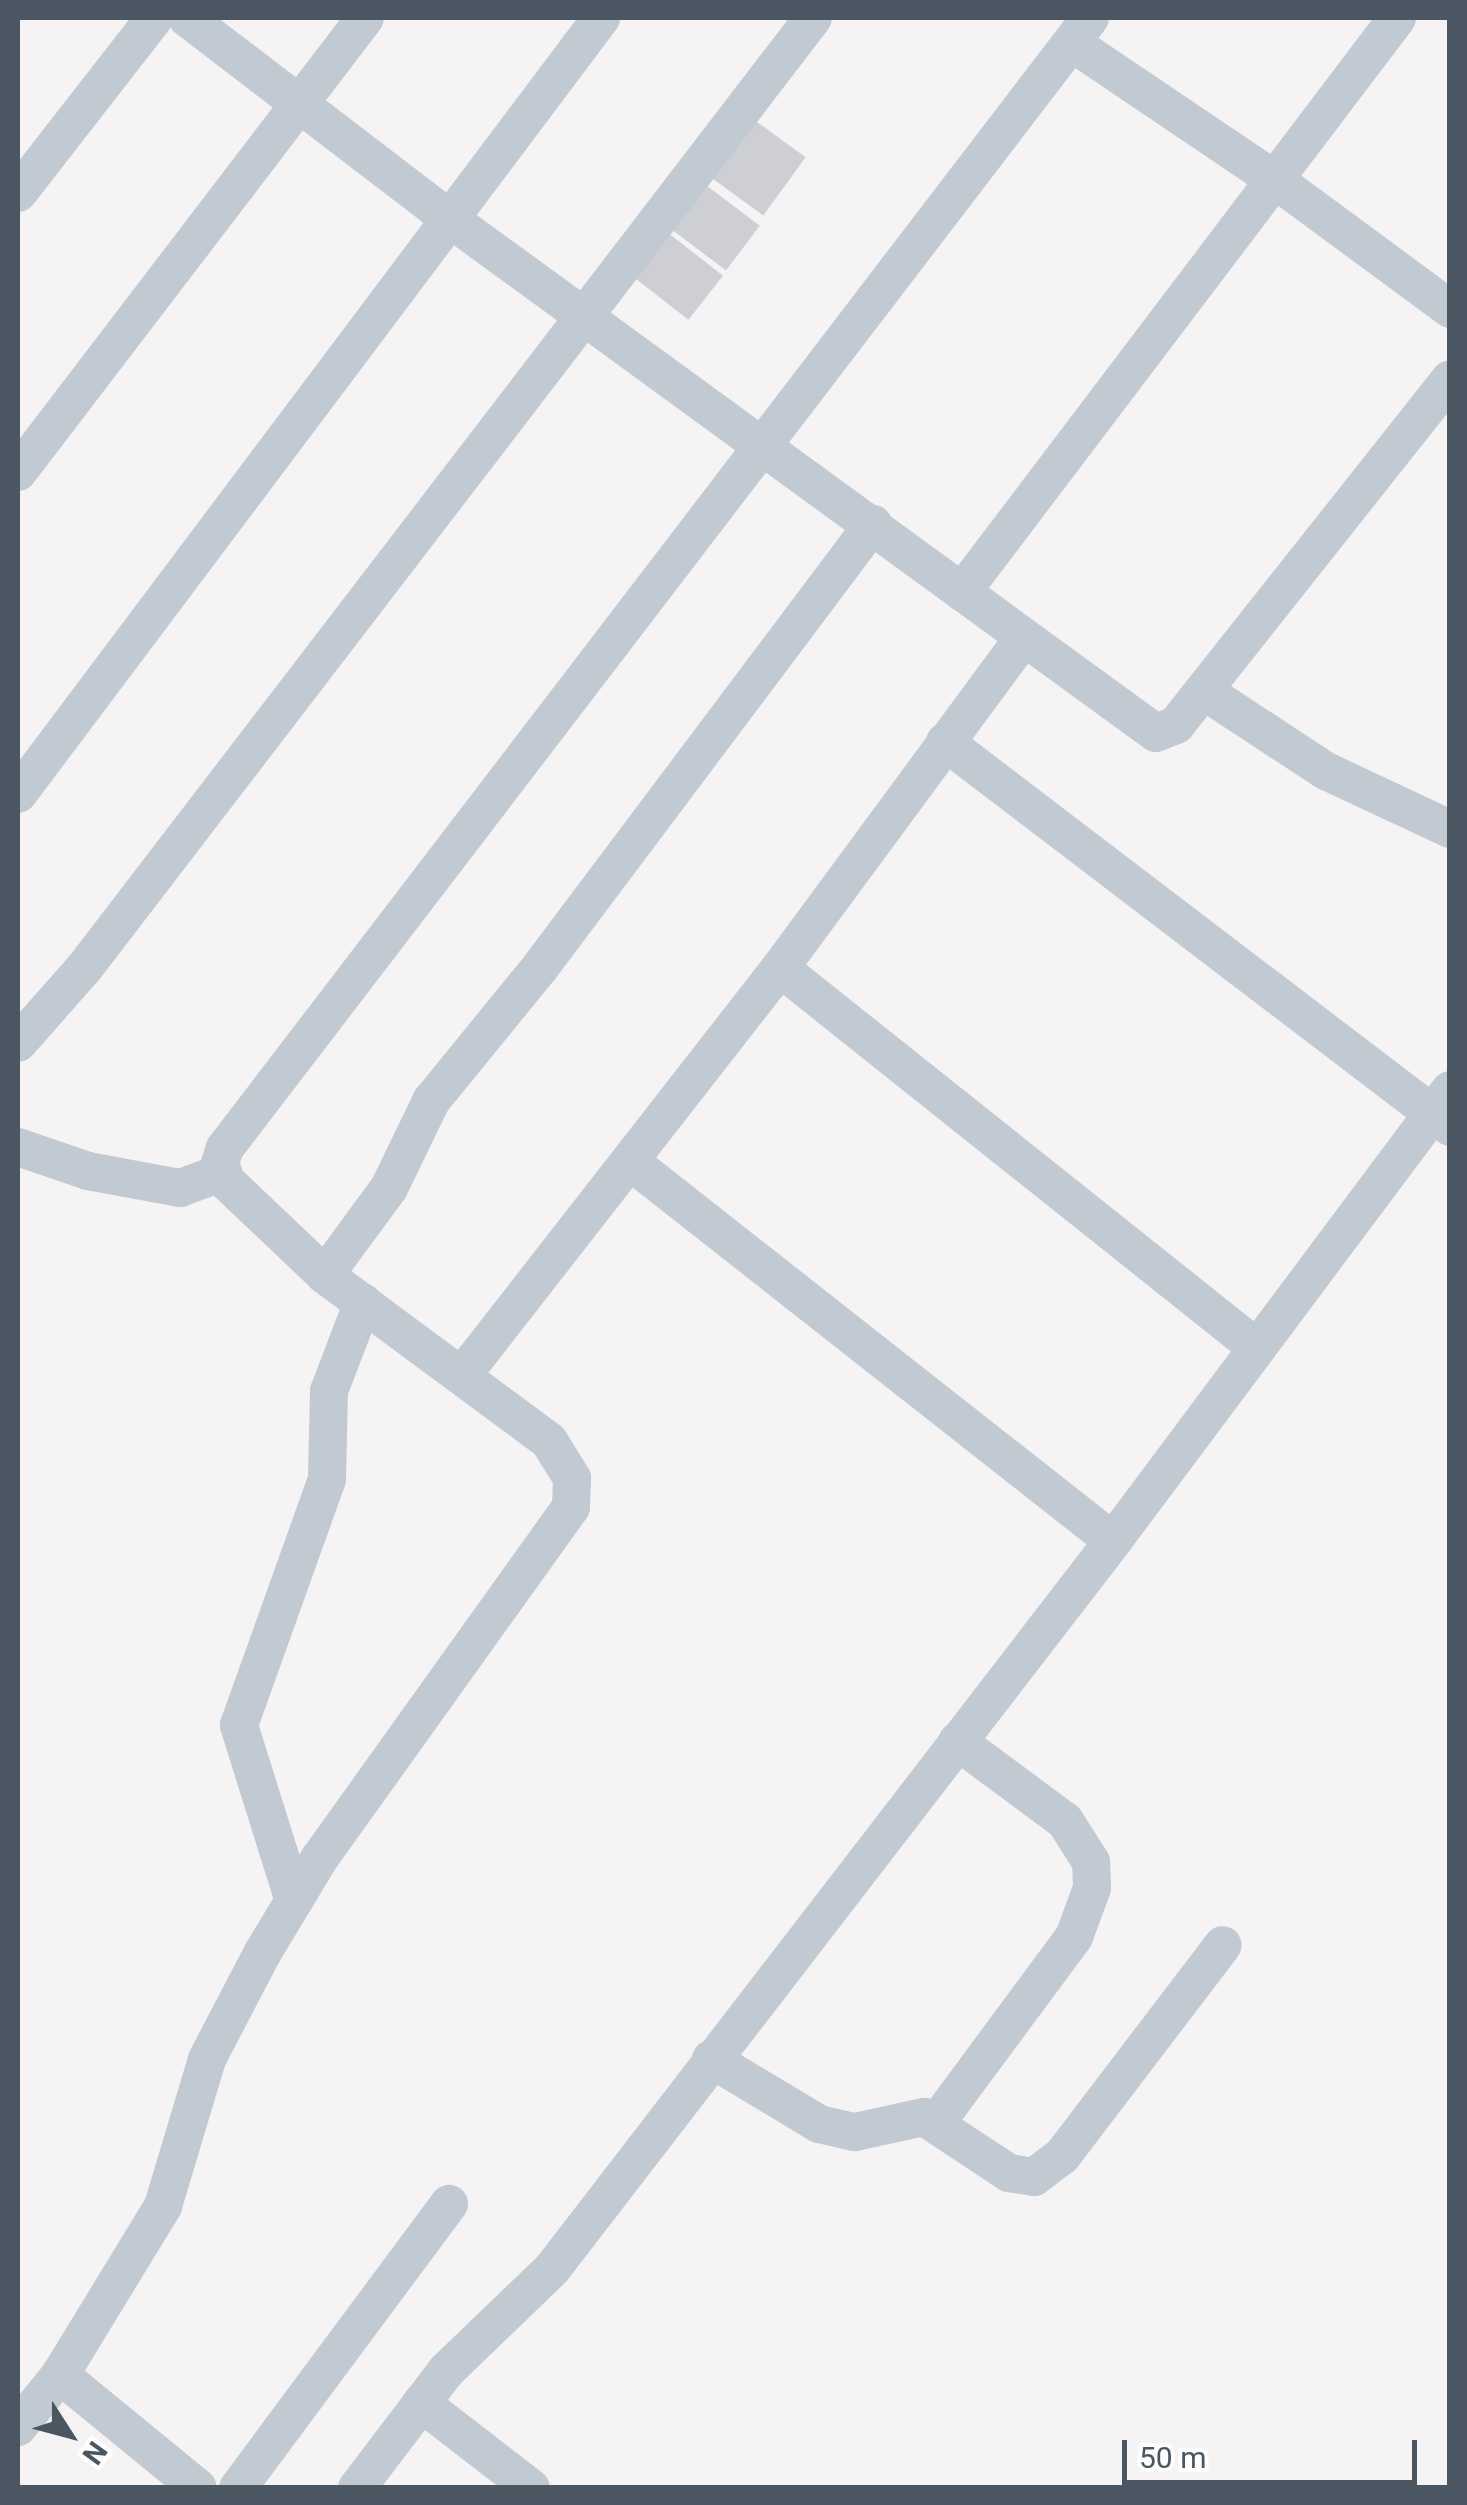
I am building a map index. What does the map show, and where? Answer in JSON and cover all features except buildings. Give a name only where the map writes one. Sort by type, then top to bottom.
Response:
[{"type":"street","points":[[18,192],[154,18]]},
{"type":"street","points":[[187,18],[450,219],[586,314],[1156,733],[1176,726],[1450,378]]},
{"type":"street","points":[[18,472],[365,18]]},
{"type":"street","points":[[18,794],[602,18]]},
{"type":"street","points":[[18,1043],[85,966],[813,18]]},
{"type":"street","points":[[962,592],[1278,182],[1398,18]]},
{"type":"street","points":[[221,1173],[225,1148],[243,1122],[1081,30],[1450,309]]},
{"type":"street","points":[[325,1275],[390,1188],[431,1101],[541,966],[873,524]]},
{"type":"street","points":[[464,1373],[780,968],[1024,638]]},
{"type":"street","points":[[1204,690],[1326,771],[1450,830]]},
{"type":"street","points":[[356,2488],[421,2403],[552,2269],[1443,1110],[945,742]]},
{"type":"street","points":[[780,968],[1257,1348]]},
{"type":"street","points":[[18,1147],[88,1171],[180,1188],[221,1173]]},
{"type":"street","points":[[631,1162],[1112,1541]]},
{"type":"street","points":[[18,2427],[60,2376],[163,2206],[206,2060],[294,1901],[571,1506],[566,1462],[464,1373],[325,1275],[221,1173]]},
{"type":"street","points":[[294,1901],[240,1725],[327,1478],[328,1391],[363,1302]]},
{"type":"street","points":[[937,2122],[1074,1936],[1092,1888],[1082,1840],[957,1740]]},
{"type":"street","points":[[711,2059],[839,2131],[911,2118],[937,2122],[1009,2173],[1034,2177],[1050,2168],[1223,1945]]},
{"type":"street","points":[[238,2488],[449,2204]]},
{"type":"street","points":[[60,2376],[198,2488]]},
{"type":"street","points":[[421,2403],[531,2488]]}]
